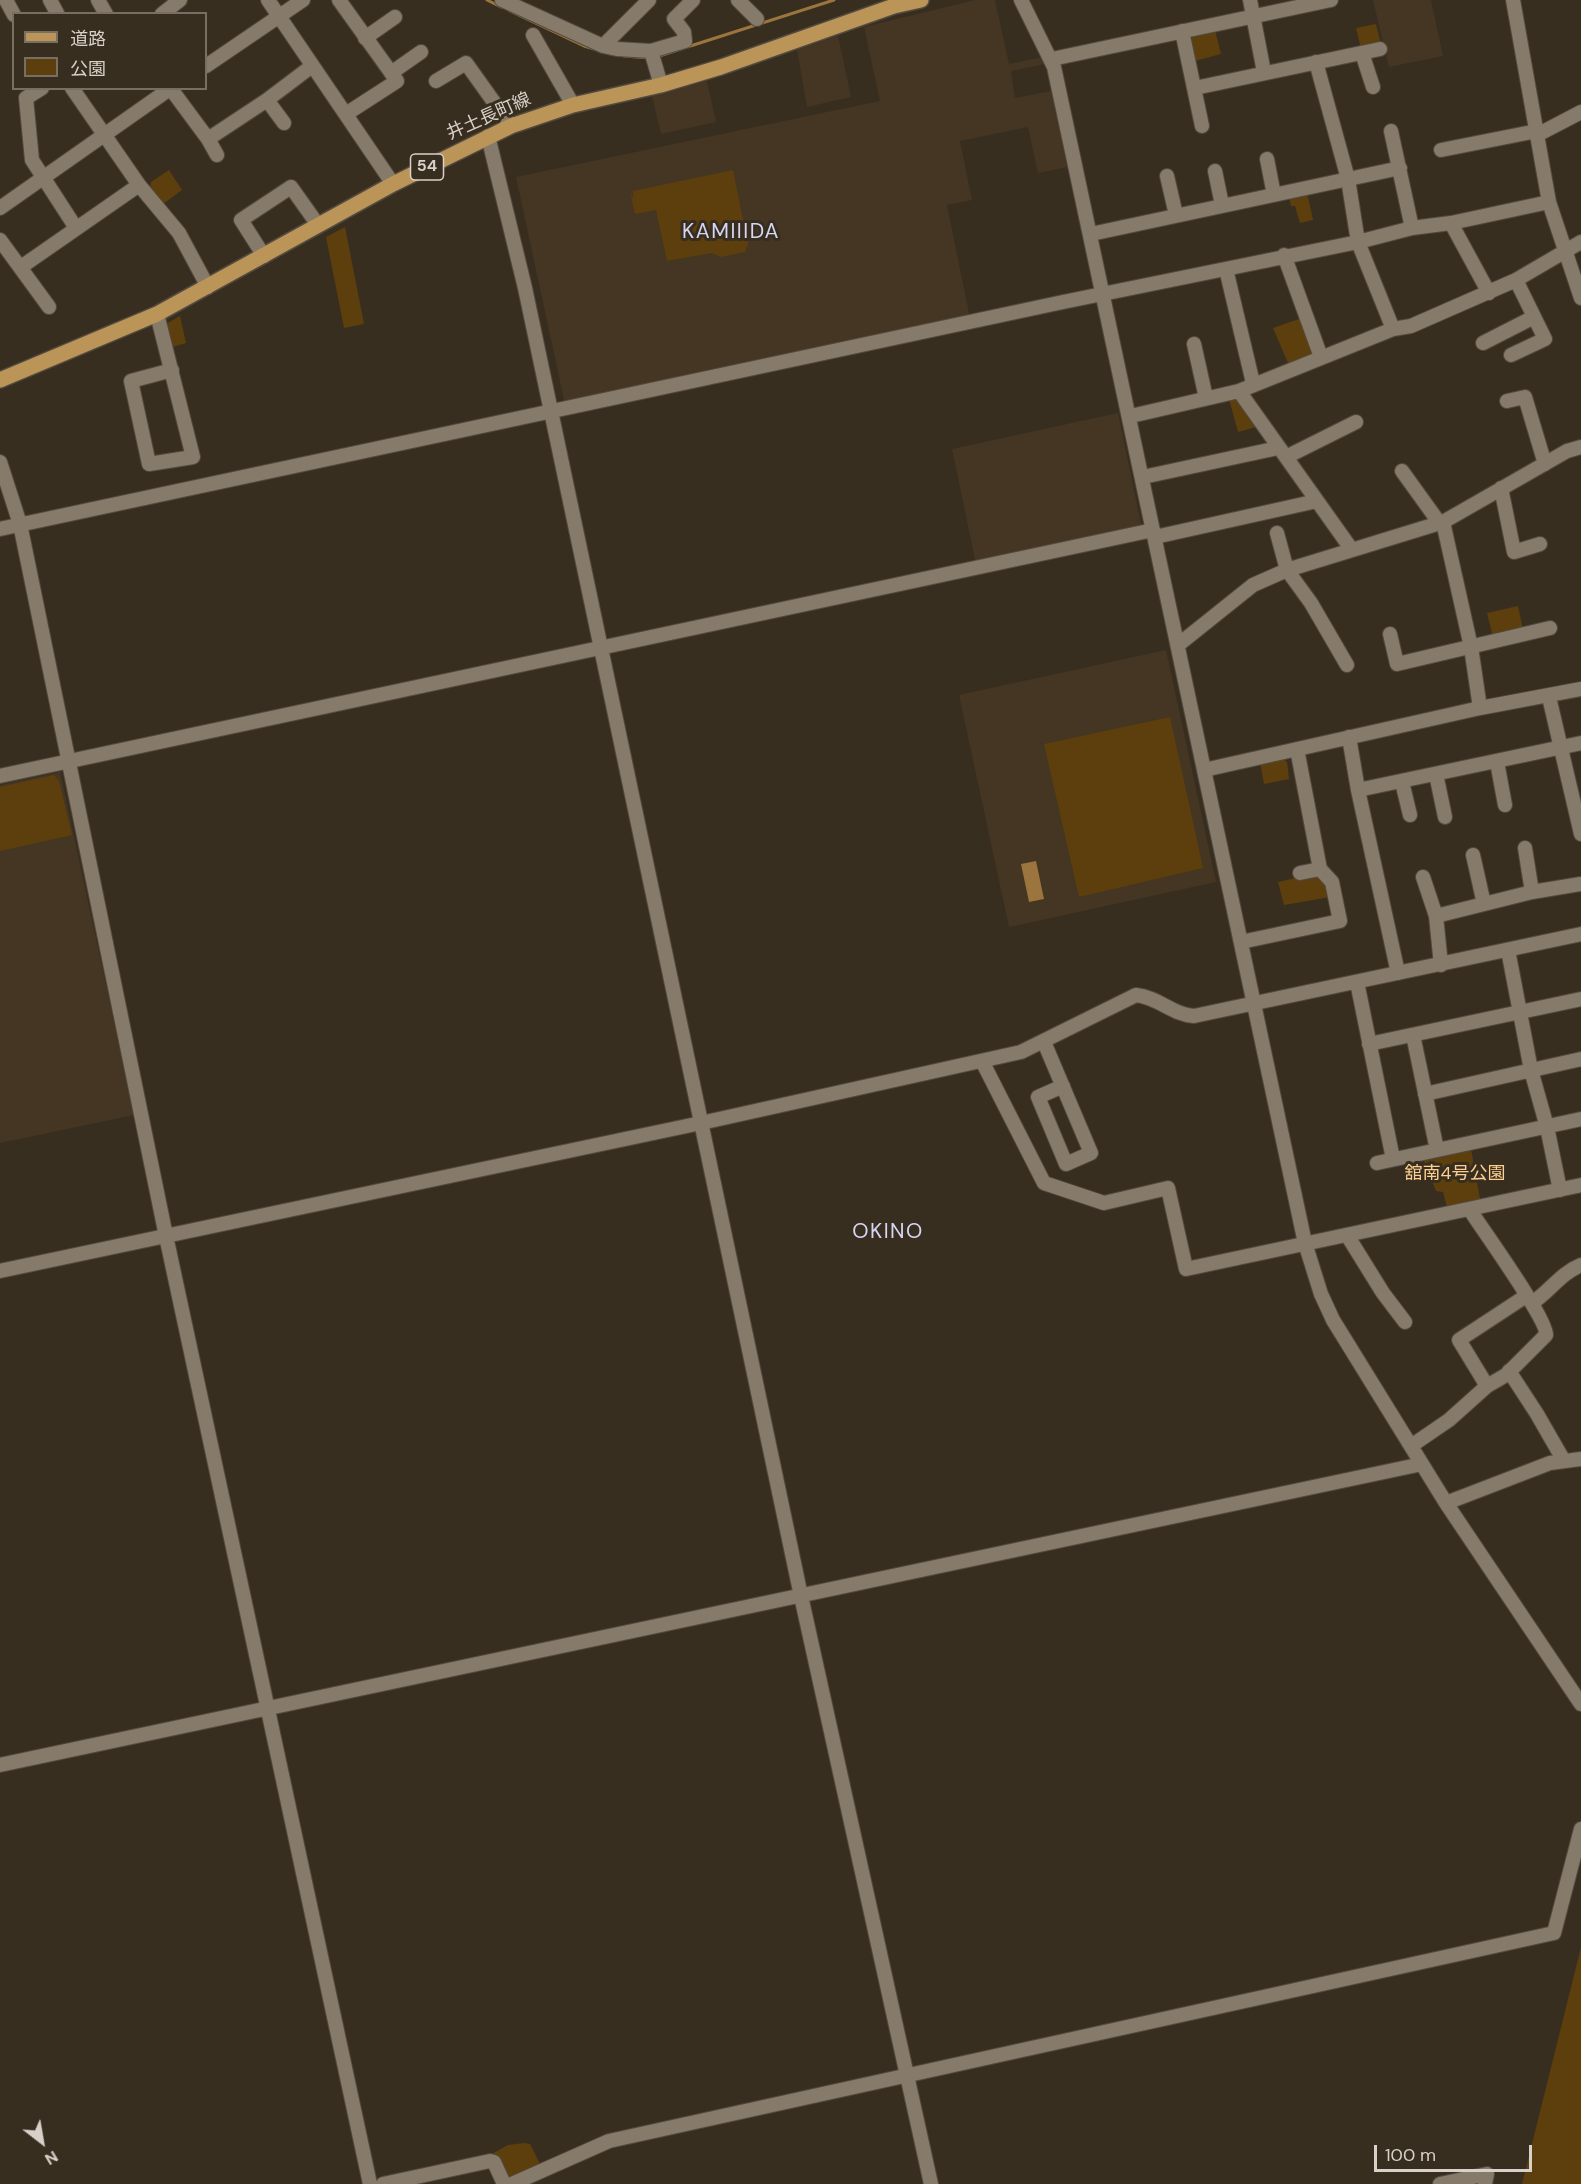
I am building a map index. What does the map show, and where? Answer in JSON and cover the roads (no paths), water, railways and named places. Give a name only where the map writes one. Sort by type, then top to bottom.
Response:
[{"type":"main road","name":"井土長町線","points":[[0,380],[157,314],[393,184],[511,126],[573,105],[661,85],[721,68],[894,6],[921,0]]},
{"type":"street","points":[[165,12],[180,0]]},
{"type":"street","points":[[268,0],[393,184]]},
{"type":"street","points":[[207,65],[303,0]]},
{"type":"street","points":[[339,0],[397,81],[346,114]]},
{"type":"street","points":[[502,0],[523,4],[603,46],[653,57],[685,41],[684,32],[674,19],[693,0]]},
{"type":"street","points":[[603,46],[649,0]]},
{"type":"street","points":[[738,0],[757,19]]},
{"type":"street","points":[[1021,0],[1052,59],[1131,416],[1305,1243],[1321,1294],[1333,1320],[1446,1503],[1581,1704]]},
{"type":"street","points":[[1250,0],[1264,72]]},
{"type":"street","points":[[1052,59],[1331,0]]},
{"type":"street","points":[[1513,0],[1549,201],[1581,298]]},
{"type":"street","points":[[365,38],[395,17]]},
{"type":"street","points":[[1182,31],[1202,126]]},
{"type":"street","points":[[533,35],[573,105]]},
{"type":"street","points":[[1195,88],[1380,48]]},
{"type":"street","points":[[391,73],[421,52]]},
{"type":"street","points":[[1362,53],[1373,87]]},
{"type":"street","points":[[653,57],[661,85]]},
{"type":"street","points":[[1316,62],[1348,179],[1358,242],[1393,329]]},
{"type":"street","points":[[436,81],[466,63],[511,126]]},
{"type":"street","points":[[208,139],[267,100],[312,66]]},
{"type":"street","points":[[39,90],[26,98],[32,160],[76,228]]},
{"type":"street","points":[[73,90],[139,185],[179,233],[208,287]]},
{"type":"street","points":[[0,208],[170,90]]},
{"type":"street","points":[[172,90],[217,155]]},
{"type":"street","points":[[267,100],[284,123]]},
{"type":"street","points":[[1441,150],[1537,133],[1581,112]]},
{"type":"street","points":[[1390,131],[1412,228]]},
{"type":"street","points":[[488,136],[525,288],[801,1596],[931,2184]]},
{"type":"street","points":[[1267,159],[1274,195]]},
{"type":"street","points":[[1091,234],[1400,168]]},
{"type":"street","points":[[1215,171],[1222,205]]},
{"type":"street","points":[[1167,176],[1176,215]]},
{"type":"street","points":[[21,267],[139,185]]},
{"type":"street","points":[[264,256],[241,220],[291,187],[318,225]]},
{"type":"street","points":[[0,529],[1284,255],[1358,242],[1412,228],[1451,223],[1549,201]]},
{"type":"street","points":[[1451,223],[1489,293]]},
{"type":"street","points":[[0,240],[49,307]]},
{"type":"street","points":[[1131,416],[1239,391],[1253,383],[1393,329],[1411,326],[1516,280],[1581,242]]},
{"type":"street","points":[[1284,255],[1321,357]]},
{"type":"street","points":[[1226,269],[1253,383]]},
{"type":"street","points":[[1511,355],[1545,339],[1516,280]]},
{"type":"street","points":[[157,314],[172,370],[193,457],[149,464],[131,381],[172,370]]},
{"type":"street","points":[[1483,343],[1534,317]]},
{"type":"street","points":[[1194,344],[1206,398]]},
{"type":"street","points":[[1239,391],[1352,550]]},
{"type":"street","points":[[1507,401],[1525,397],[1545,464]]},
{"type":"street","points":[[1143,477],[1282,453],[1356,422]]},
{"type":"street","points":[[1178,645],[1253,585],[1287,570],[1441,522],[1567,451],[1581,447]]},
{"type":"street","points":[[0,462],[9,484],[20,524],[166,1236],[370,2184]]},
{"type":"street","points":[[1402,471],[1441,522],[1471,647],[1480,708]]},
{"type":"street","points":[[1501,488],[1514,552],[1540,544]]},
{"type":"street","points":[[0,776],[1154,533],[1317,501]]},
{"type":"street","points":[[1277,534],[1287,570],[1311,603],[1347,665]]},
{"type":"street","points":[[1390,634],[1397,664],[1550,628]]},
{"type":"street","points":[[1204,770],[1480,708],[1549,697],[1581,689]]},
{"type":"street","points":[[1549,697],[1581,834]]},
{"type":"street","points":[[1349,737],[1358,790],[1398,973]]},
{"type":"street","points":[[1358,790],[1581,743]]},
{"type":"street","points":[[1241,942],[1340,921],[1332,882],[1320,869],[1297,749]]},
{"type":"street","points":[[1497,762],[1505,806]]},
{"type":"street","points":[[1436,774],[1445,817]]},
{"type":"street","points":[[1402,782],[1410,815]]},
{"type":"street","points":[[1525,849],[1532,892]]},
{"type":"street","points":[[1473,855],[1484,903]]},
{"type":"street","points":[[1300,873],[1320,869]]},
{"type":"street","points":[[1423,877],[1436,916],[1441,965]]},
{"type":"street","points":[[1436,916],[1532,892],[1581,884]]},
{"type":"street","points":[[0,1271],[701,1123],[1021,1052],[1136,995],[1148,996],[1185,1016],[1254,1005],[1581,934]]},
{"type":"street","points":[[1509,950],[1531,1070],[1547,1126],[1560,1190]]},
{"type":"street","points":[[1357,982],[1393,1159]]},
{"type":"street","points":[[1368,1044],[1581,999]]},
{"type":"street","points":[[1413,1035],[1437,1150]]},
{"type":"street","points":[[1044,1042],[1063,1086],[1091,1153],[1066,1164],[1038,1097],[1063,1086]]},
{"type":"street","points":[[1425,1094],[1581,1059]]},
{"type":"street","points":[[982,1061],[1044,1183],[1104,1203],[1168,1188],[1186,1269],[1581,1185]]},
{"type":"street","points":[[1377,1163],[1581,1119]]},
{"type":"street","points":[[1411,1446],[1449,1420],[1487,1386],[1509,1371],[1546,1335],[1547,1328],[1470,1210]]},
{"type":"street","points":[[1347,1235],[1383,1293],[1405,1322]]},
{"type":"street","points":[[1487,1386],[1459,1340],[1529,1299],[1549,1292],[1560,1278],[1581,1265]]},
{"type":"street","points":[[1509,1371],[1538,1414],[1564,1461]]},
{"type":"street","points":[[1446,1503],[1550,1463],[1581,1459]]},
{"type":"street","points":[[0,1765],[801,1596],[1294,1489],[1422,1464]]},
{"type":"street","points":[[512,2184],[609,2141],[1554,1933],[1581,1829]]},
{"type":"street","points":[[383,2184],[490,2161],[494,2162],[504,2184]]},
{"type":"street","points":[[1440,2184],[1487,2174],[1485,2184]]},
{"type":"waterway","points":[[487,0],[501,7]]},
{"type":"waterway","points":[[656,57],[834,0]]},
{"type":"waterway","points":[[510,11],[584,46],[611,54]]},
{"type":"waterway","points":[[624,56],[650,58]]},
{"type":"district","name":"KAMIIIDA","points":[[731,232]]},
{"type":"district","name":"OKINO","points":[[888,1232]]},
{"type":"park label","name":"舘南4号公園","points":[[1455,1174]]}]
